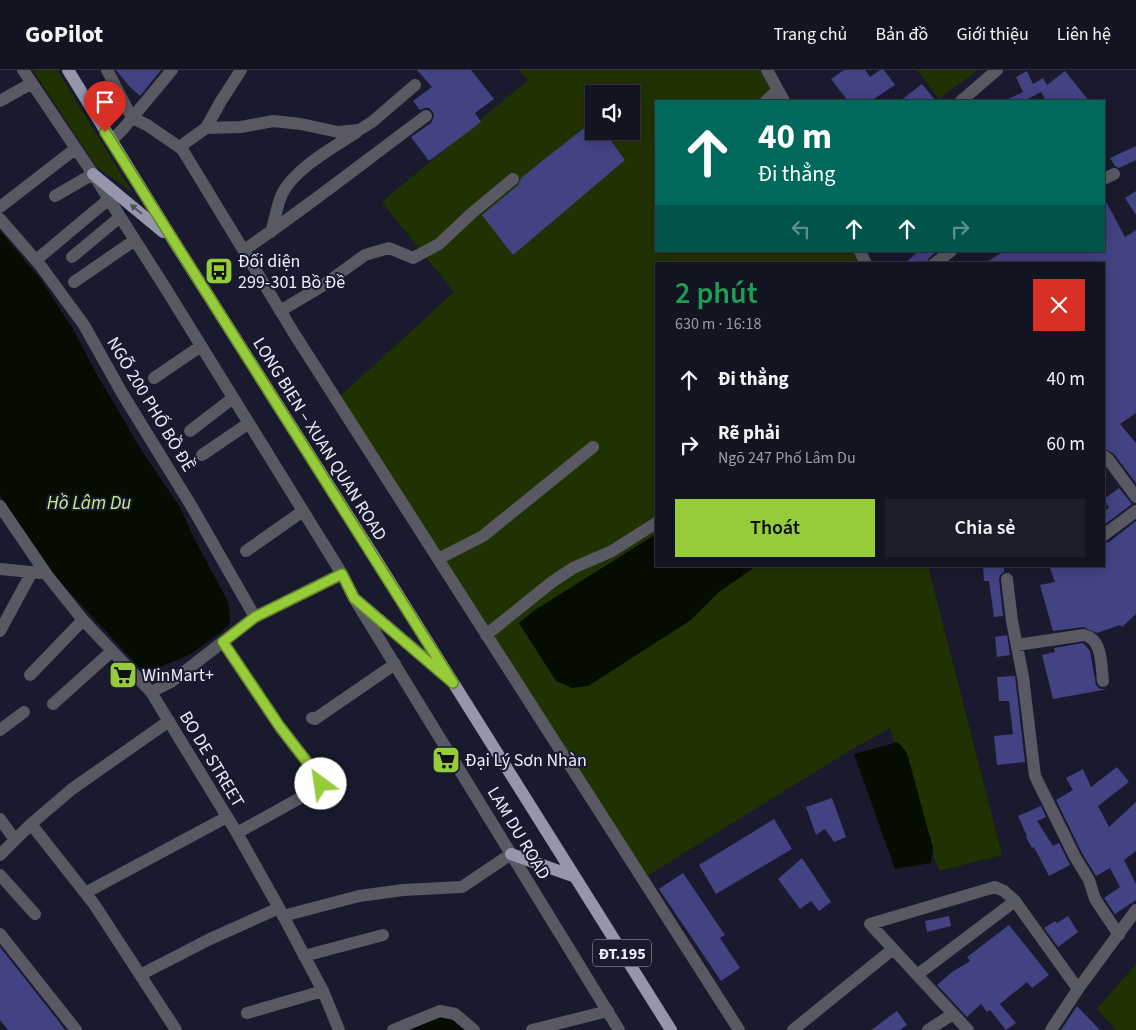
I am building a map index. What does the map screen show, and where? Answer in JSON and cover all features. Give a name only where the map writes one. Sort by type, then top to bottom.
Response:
[{"type":"main road","name":"LONG BIEN – XUAN QUAN ROAD","points":[[68,70],[670,1030]]},
{"type":"main road","points":[[93,174],[173,240]]},
{"type":"main road","points":[[354,598],[453,683]]},
{"type":"main road","points":[[511,854],[573,876]]},
{"type":"street","name":"LAM DU ROAD","points":[[23,70],[93,174],[234,398],[342,574],[354,598],[619,1030]]},
{"type":"street","points":[[107,70],[132,118],[147,125],[182,149],[280,311],[739,1030]]},
{"type":"street","points":[[111,141],[172,70]]},
{"type":"street","points":[[182,149],[185,143],[206,128],[220,101],[241,70]]},
{"type":"street","points":[[768,70],[781,96],[769,100]]},
{"type":"street","points":[[962,100],[997,70]]},
{"type":"street","points":[[0,101],[32,83]]},
{"type":"street","points":[[272,232],[282,194],[294,177],[372,122],[415,85]]},
{"type":"street","points":[[244,250],[272,232],[426,116]]},
{"type":"street","points":[[206,128],[241,127],[273,121],[301,124],[338,132],[359,130]]},
{"type":"street","points":[[0,207],[75,148]]},
{"type":"street","points":[[55,196],[93,174]]},
{"type":"street","points":[[280,311],[322,286],[365,255],[389,248],[413,258],[439,244],[472,213],[513,179]]},
{"type":"street","points":[[36,260],[109,199]]},
{"type":"street","points":[[72,257],[120,217]]},
{"type":"street","name":"NGÕ 200 PHỐ BỒ ĐỀ","points":[[0,219],[36,260],[84,325],[122,393],[192,506],[255,617]]},
{"type":"street","points":[[74,282],[135,240]]},
{"type":"street","points":[[937,262],[951,252]]},
{"type":"street","points":[[154,378],[201,346]]},
{"type":"street","points":[[190,431],[234,398]]},
{"type":"street","points":[[202,455],[249,423]]},
{"type":"street","points":[[438,559],[483,536],[593,447]]},
{"type":"street","points":[[1105,456],[1136,497]]},
{"type":"street","name":"BO DE STREET","points":[[0,506],[47,575],[83,620],[151,692],[237,833],[281,912],[323,990],[339,1030]]},
{"type":"street","points":[[246,551],[303,511]]},
{"type":"street","points":[[1105,534],[1136,511]]},
{"type":"street","points":[[486,635],[552,582],[573,568],[612,551],[655,524]]},
{"type":"street","points":[[0,569],[47,575]]},
{"type":"street","points":[[0,631],[32,572]]},
{"type":"street","points":[[151,692],[171,682],[255,617],[342,574]]},
{"type":"street","points":[[1007,579],[1024,677],[1035,776],[1075,857],[1089,880],[1095,899],[1119,935]]},
{"type":"street","points":[[30,675],[83,620]]},
{"type":"street","points":[[1018,645],[1084,635],[1089,636],[1096,641],[1103,681]]},
{"type":"street","points":[[223,642],[280,727],[321,780],[321,784],[316,789],[237,833]]},
{"type":"street","points":[[53,704],[112,651]]},
{"type":"street","points":[[312,718],[315,719],[396,664]]},
{"type":"street","points":[[0,730],[24,712]]},
{"type":"street","points":[[0,855],[31,824],[72,789],[169,721]]},
{"type":"street","points":[[85,893],[227,817]]},
{"type":"street","points":[[0,819],[15,840]]},
{"type":"street","points":[[31,824],[85,893],[176,1030]]},
{"type":"street","points":[[140,976],[210,939],[281,912],[359,896],[403,890],[462,887],[511,854]]},
{"type":"street","points":[[0,875],[35,914]]},
{"type":"street","points":[[968,1030],[870,924],[995,887],[1004,891],[1015,901],[1078,989]]},
{"type":"street","points":[[917,975],[1015,901]]},
{"type":"street","points":[[1051,1030],[1078,989],[1136,910]]},
{"type":"street","points":[[0,934],[76,1030]]},
{"type":"street","points":[[304,956],[383,935]]},
{"type":"street","points":[[793,1030],[893,948]]},
{"type":"street","points":[[247,1013],[323,990]]},
{"type":"street","points":[[393,1030],[440,1011],[456,1014],[473,1029]]},
{"type":"street","points":[[532,1030],[608,1012]]},
{"type":"street","points":[[928,1030],[953,1014]]},
{"type":"green space","points":[[33,70],[57,70],[132,192],[96,166]]},
{"type":"green space","points":[[519,70],[766,70],[780,100],[655,100],[655,252],[859,252],[864,262],[655,262],[655,567],[928,567],[1002,855],[939,871],[890,728],[849,751],[642,879],[336,400],[454,292],[382,202],[528,80]]},
{"type":"green space","points":[[917,70],[978,70],[939,99]]},
{"type":"green space","points":[[1136,964],[1136,1030],[1116,1030],[1097,1009]]},
{"type":"water","name":"Hồ Lâm Du","points":[[0,231],[41,280],[73,329],[96,373],[142,451],[180,507],[228,602],[229,625],[220,633],[191,654],[146,673],[56,578],[30,543],[0,495]]},
{"type":"water","points":[[655,535],[655,567],[755,567],[718,593],[691,620],[588,686],[572,688],[556,681],[519,623],[535,610]]},
{"type":"water","points":[[898,742],[907,753],[933,848],[931,863],[895,869],[854,754]]},
{"type":"water","points":[[444,1012],[468,1030],[393,1030]]},
{"type":"building","points":[[116,70],[161,70],[140,96]]},
{"type":"building","points":[[417,70],[471,70],[494,99],[475,113],[481,122],[429,161],[411,137],[431,123],[434,116],[429,108],[420,110],[413,101],[432,87]]},
{"type":"building","points":[[844,70],[865,70],[870,77],[880,70],[884,70],[895,85],[872,100],[847,100],[831,79]]},
{"type":"building","points":[[1027,71],[1033,84],[1043,78],[1047,85],[1065,71],[1088,100],[1045,100],[1041,92],[1026,100],[1006,100],[1023,92],[1016,77]]},
{"type":"building","points":[[922,84],[935,100],[901,100]]},
{"type":"building","points":[[585,127],[585,140],[611,140],[625,160],[513,255],[482,215],[518,185],[521,178]]},
{"type":"building","points":[[1136,146],[1136,160],[1119,168],[1115,166],[1110,158]]},
{"type":"building","points":[[1136,191],[1136,215],[1125,198]]},
{"type":"building","points":[[1105,200],[1125,237],[1136,230],[1136,413],[1120,424],[1136,443],[1136,483],[1114,454],[1105,449],[1105,262],[987,262],[1002,252],[1105,252]]},
{"type":"building","points":[[918,252],[936,252],[927,262],[906,262]]},
{"type":"building","points":[[1119,488],[1132,504],[1105,524],[1105,510],[1109,508],[1105,498]]},
{"type":"building","points":[[1136,521],[1136,614],[1122,627],[1120,625],[1097,633],[1083,627],[1053,631],[1040,585],[1055,582],[1049,567],[1105,567],[1105,543],[1109,542]]},
{"type":"building","points":[[983,567],[1004,567],[1004,572],[1000,575],[999,579],[1003,616],[994,617],[989,581],[984,581]]},
{"type":"building","points":[[1007,635],[1010,655],[997,657],[995,637]]},
{"type":"building","points":[[1083,643],[1090,651],[1096,685],[1100,689],[1108,689],[1053,699],[1042,655],[1055,652],[1054,648]]},
{"type":"building","points":[[1015,676],[1025,762],[997,765],[994,736],[1013,734],[1009,701],[999,701],[997,677]]},
{"type":"building","points":[[1117,767],[1129,782],[1098,806],[1109,827],[1136,802],[1136,851],[1124,860],[1136,884],[1136,900],[1115,914],[1104,898],[1120,887],[1110,868],[1096,876],[1082,853],[1056,800],[1073,790],[1066,778],[1083,769],[1091,787]]},
{"type":"building","points":[[832,798],[846,837],[834,842],[825,829],[816,835],[806,807]]},
{"type":"building","points":[[1041,806],[1046,817],[1037,821],[1053,846],[1059,843],[1070,865],[1049,876],[1034,847],[1032,848],[1026,837],[1018,816]]},
{"type":"building","points":[[774,819],[792,849],[716,894],[699,865]]},
{"type":"building","points":[[802,858],[831,902],[819,911],[811,901],[800,909],[778,879]]},
{"type":"building","points":[[683,873],[725,935],[720,938],[740,968],[721,981],[659,889]]},
{"type":"building","points":[[949,916],[951,926],[927,932],[925,921]]},
{"type":"building","points":[[1068,916],[1078,932],[1058,947],[1044,928]]},
{"type":"building","points":[[1009,925],[1049,975],[1032,988],[1027,982],[1000,1004],[1016,1023],[1006,1030],[990,1010],[987,1012],[981,1004],[967,1017],[937,985],[952,972],[970,961],[967,957]]},
{"type":"building","points":[[0,947],[65,1030],[8,1030],[0,1020]]},
{"type":"building","points":[[1077,1006],[1100,1030],[1061,1030]]},
{"type":"building","points":[[897,1011],[907,1025],[900,1030],[871,1030]]},
{"type":"place","name":"Đối diện 299-301 Bồ Đề","points":[[219,271]]},
{"type":"place","name":"WinMart+","points":[[123,675]]},
{"type":"place","name":"Đại Lý Sơn Nhàn","points":[[446,760]]},
{"type":"route","points":[[105,132],[453,683],[354,598],[342,574],[255,617],[223,642],[280,727],[321,780],[321,784]]}]
